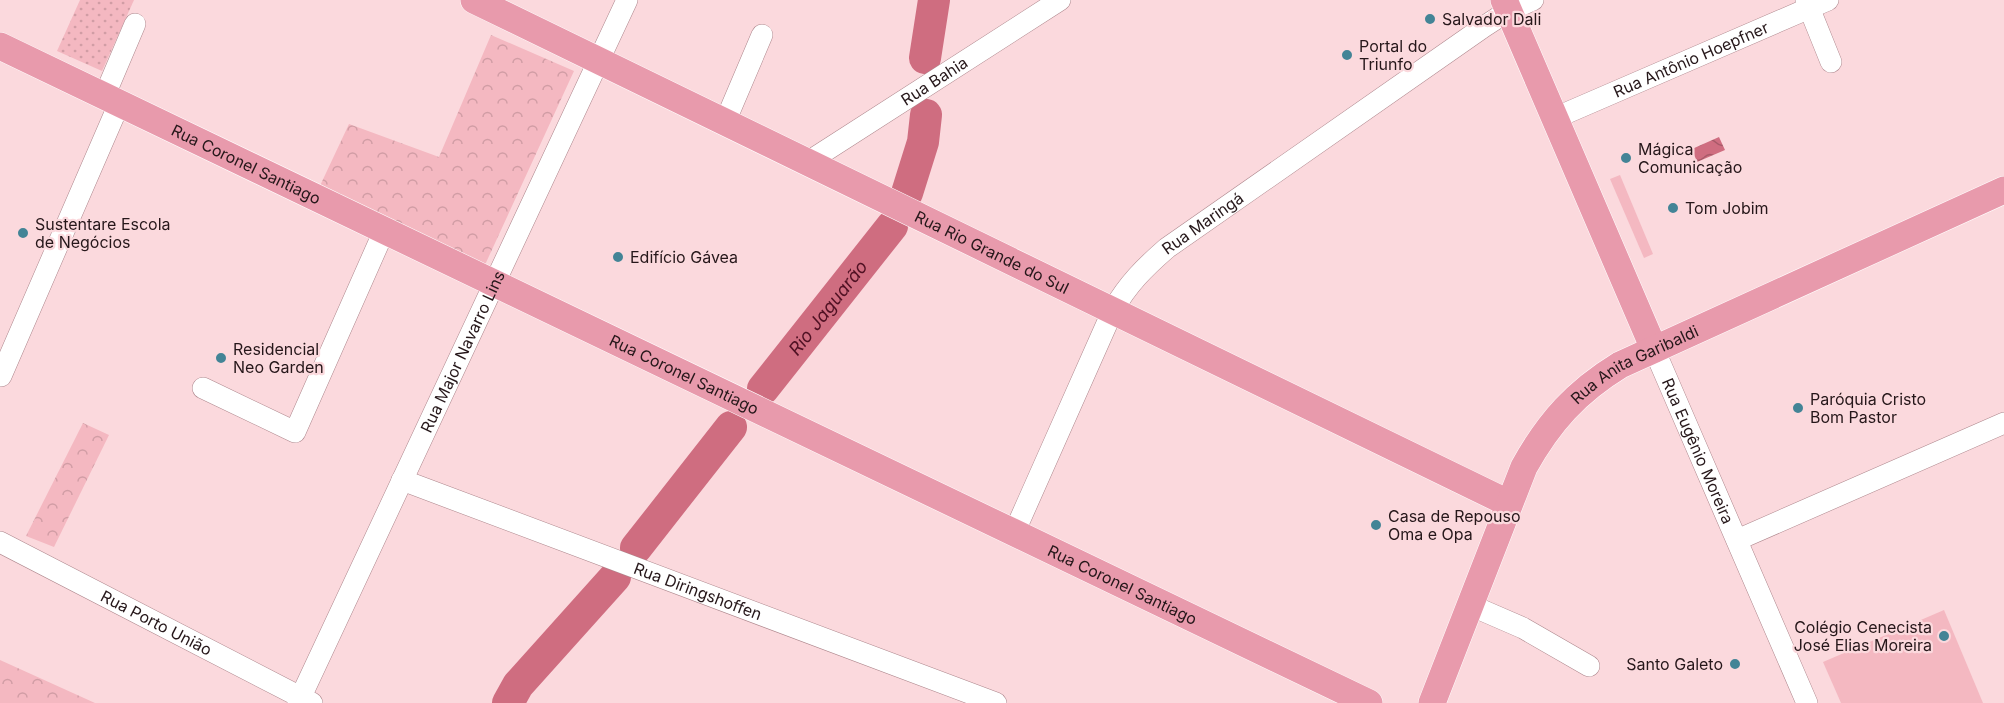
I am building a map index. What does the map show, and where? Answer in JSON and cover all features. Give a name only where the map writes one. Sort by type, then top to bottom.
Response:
[{"type":"main road","name":"Rua Rio Grande do Sul","points":[[474,0],[1509,503]]},
{"type":"main road","name":"Rua Eugênio Moreira","points":[[1506,5],[1654,349]]},
{"type":"main road","name":"Rua Coronel Santiago","points":[[0,46],[1369,703]]},
{"type":"main road","name":"Rua Anita Garibaldi","points":[[1432,703],[1524,467],[1556,418],[1578,395],[1620,365],[2004,190]]},
{"type":"street","name":"Rua Major Navarro Lins","points":[[304,701],[402,480],[627,0]]},
{"type":"street","name":"Rua Bahia","points":[[808,162],[1060,0]]},
{"type":"street","name":"Rua Maringá","points":[[1014,533],[1113,310],[1126,288],[1143,268],[1167,248],[1506,5],[1533,0]]},
{"type":"street","points":[[1814,3],[1831,62]]},
{"type":"street","name":"Rua Antônio Hoepfner","points":[[1555,118],[1814,3]]},
{"type":"street","points":[[1,376],[112,100],[135,24]]},
{"type":"street","points":[[725,122],[762,35]]},
{"type":"street","points":[[203,388],[295,432],[384,231]]},
{"type":"street","name":"Rua Eugênio Moreira","points":[[1654,349],[1807,703]]},
{"type":"street","points":[[1737,540],[2004,423]]},
{"type":"street","name":"Rua Diringshoffen","points":[[402,480],[996,703]]},
{"type":"street","name":"Rua Porto União","points":[[0,542],[304,701]]},
{"type":"street","points":[[1470,605],[1523,628],[1589,666]]},
{"type":"green space","points":[[80,0],[134,0],[102,71],[57,51]]},
{"type":"green space","points":[[491,35],[574,71],[484,267],[318,190],[349,124],[439,157]]},
{"type":"green space","points":[[1620,175],[1653,254],[1644,258],[1610,179]]},
{"type":"green space","points":[[83,423],[109,435],[54,547],[26,536]]},
{"type":"green space","name":"Colégio Cenecista José Elias Moreira","points":[[1944,610],[1983,703],[1841,703],[1823,662]]},
{"type":"green space","points":[[0,660],[95,703],[0,703]]},
{"type":"water","points":[[1719,137],[1725,150],[1697,162],[1692,149]]},
{"type":"waterway","name":"Rio Jaguarão","points":[[925,58],[934,0]]},
{"type":"waterway","name":"Rio Jaguarão","points":[[907,193],[923,142],[926,115]]},
{"type":"waterway","name":"Rio Jaguarão","points":[[763,389],[892,226]]},
{"type":"waterway","name":"Rio Jaguarão","points":[[636,548],[731,427]]},
{"type":"waterway","name":"Rio Jaguarão","points":[[508,703],[518,685],[615,577]]},
{"type":"place","name":"Salvador Dali","points":[[1430,19]]},
{"type":"place","name":"Portal do Triunfo","points":[[1347,55]]},
{"type":"place","name":"Mágica Comunicação","points":[[1626,158]]},
{"type":"place","name":"Tom Jobim","points":[[1673,208]]},
{"type":"place","name":"Sustentare Escola de Negócios","points":[[23,233]]},
{"type":"place","name":"Edifício Gávea","points":[[618,257]]},
{"type":"place","name":"Residencial Neo Garden","points":[[221,358]]},
{"type":"place","name":"Paróquia Cristo Bom Pastor","points":[[1798,408]]},
{"type":"place","name":"Casa de Repouso Oma e Opa","points":[[1376,525]]},
{"type":"place","name":"Colégio Cenecista José Elias Moreira","points":[[1944,636]]},
{"type":"place","name":"Santo Galeto","points":[[1735,664]]}]
